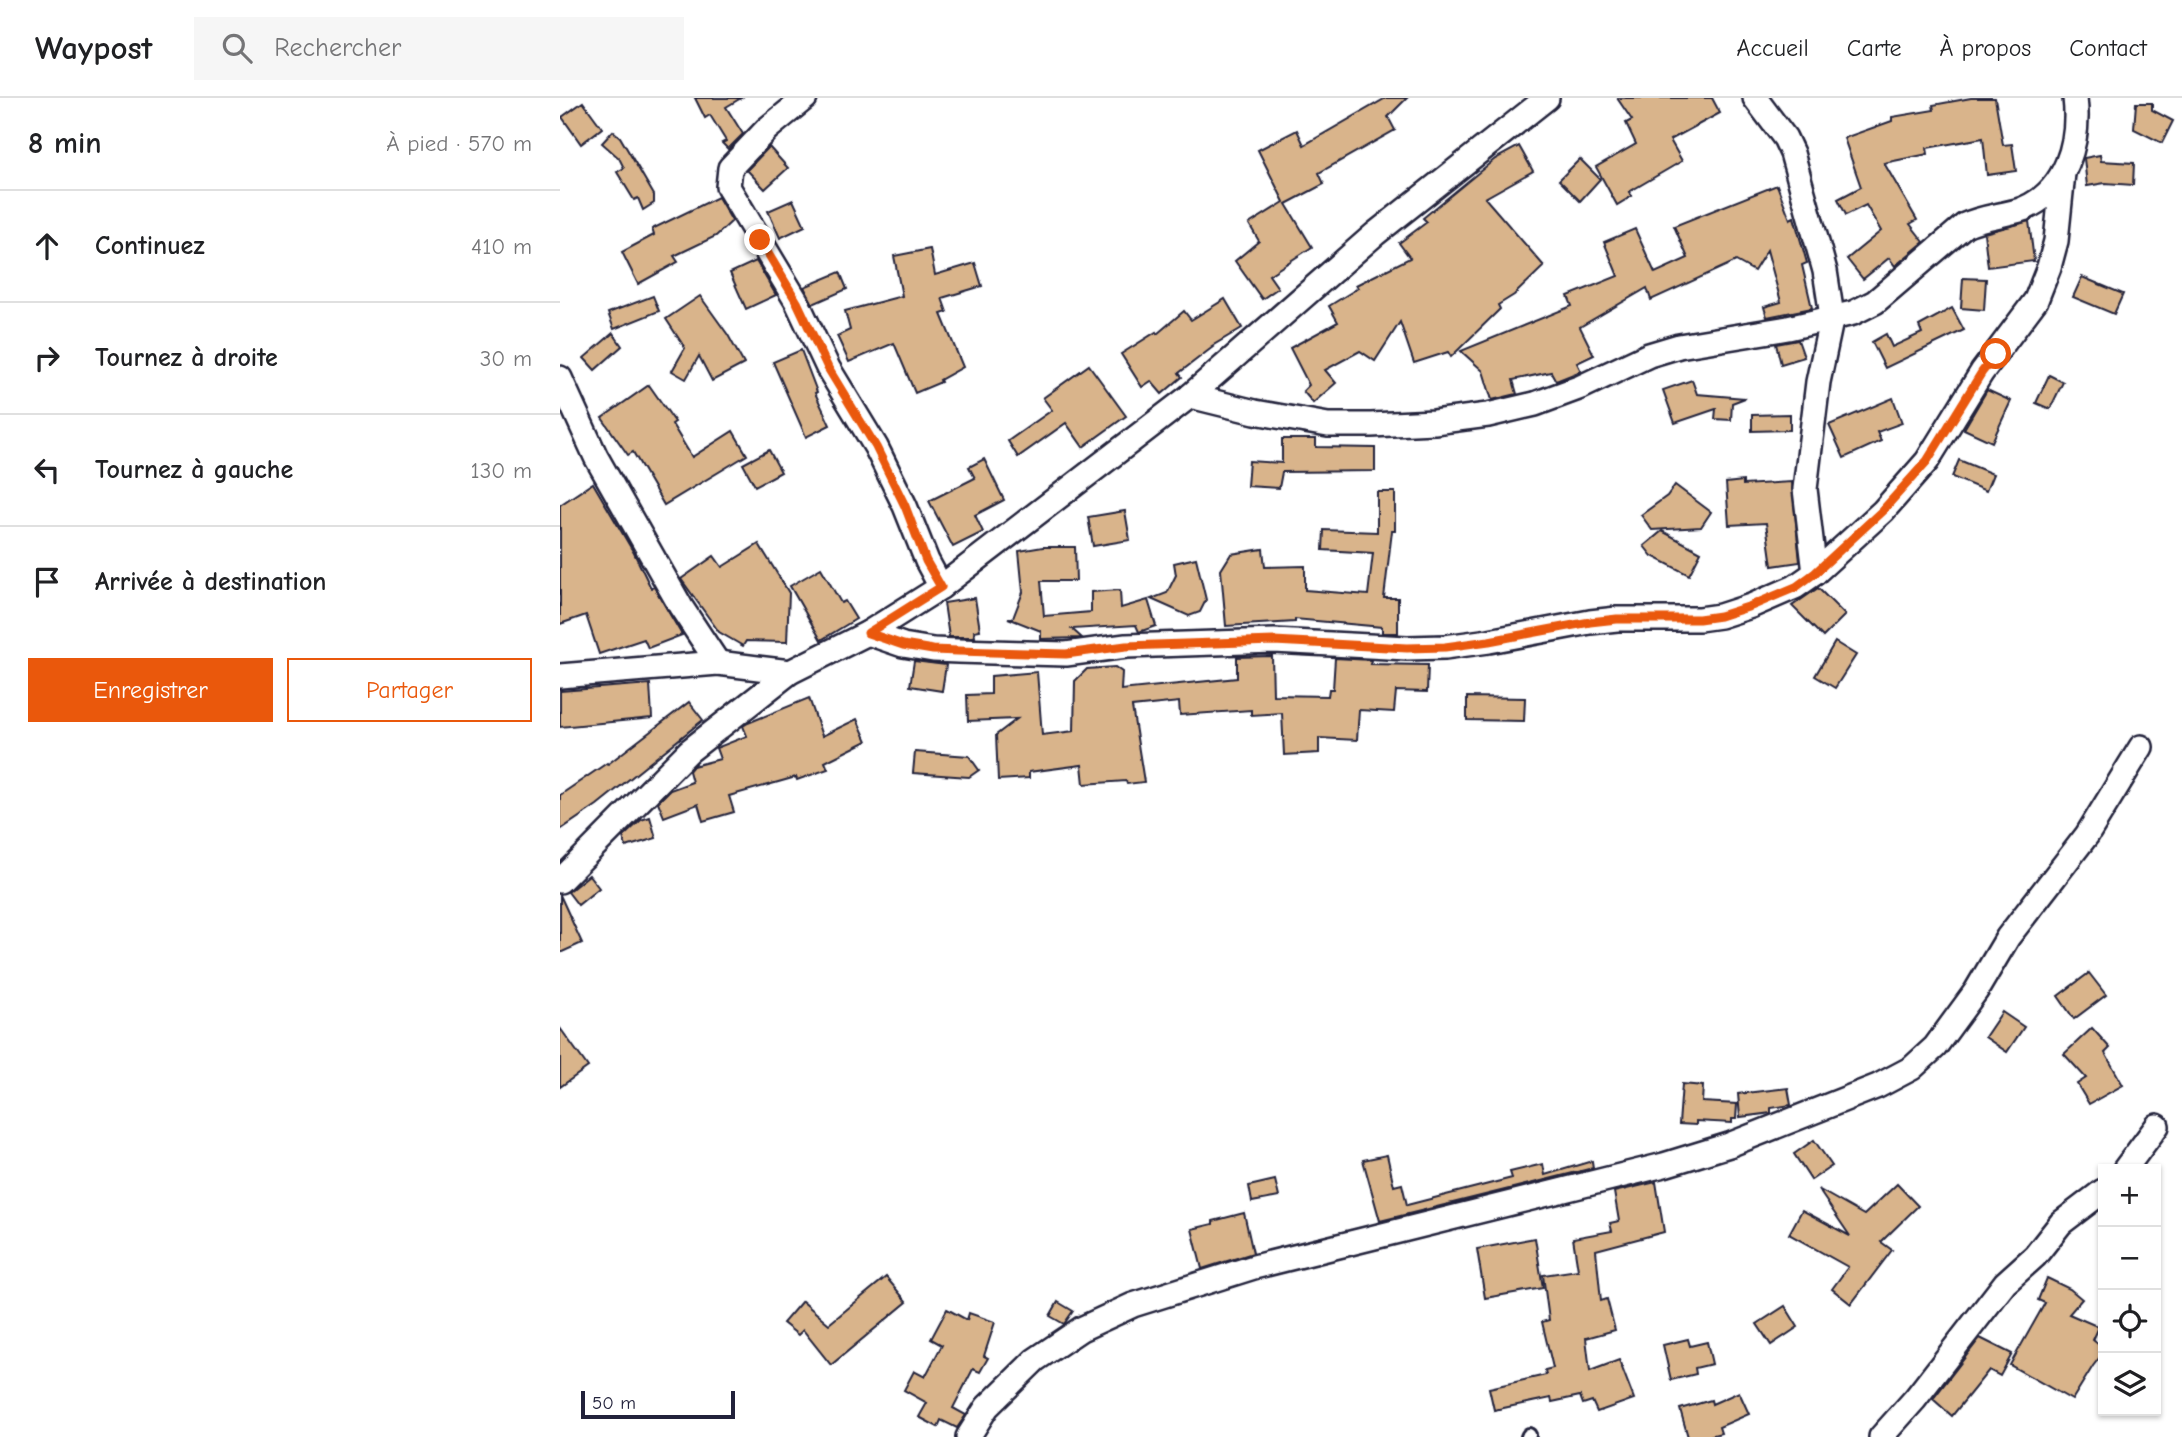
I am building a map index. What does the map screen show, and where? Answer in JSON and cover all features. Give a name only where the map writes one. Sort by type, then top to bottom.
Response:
[{"type":"street","points":[[806,98],[766,129],[730,167],[728,187],[797,302],[828,368],[876,447],[905,506],[926,561],[941,587]]},
{"type":"street","points":[[560,881],[689,751],[790,672],[868,633],[941,587],[1190,396],[1375,234],[1547,98]]},
{"type":"street","points":[[1755,98],[1792,153],[1825,271],[1832,316],[1818,383],[1806,468],[1806,508],[1815,573]]},
{"type":"street","points":[[868,633],[903,645],[933,650],[1066,654],[1126,646],[1274,641],[1407,648],[1445,647],[1590,622],[1629,618],[1699,619],[1720,616],[1785,592],[1815,573],[1882,511],[1927,461],[1982,372],[2036,300],[2056,241],[2063,173],[2075,141],[2075,98]]},
{"type":"street","points":[[1190,396],[1255,412],[1328,425],[1457,419],[1535,404],[1581,387],[1649,355],[1679,346],[1788,328],[1853,313],[1875,302],[1965,225],[1980,218],[2024,208],[2048,191],[2063,173]]},
{"type":"street","points":[[560,378],[596,457],[681,607],[718,663]]},
{"type":"street","points":[[560,676],[718,663],[790,672]]},
{"type":"street","points":[[968,1437],[987,1407],[1035,1360],[1081,1329],[1133,1305],[1254,1267],[1664,1165],[1729,1145],[1878,1086],[1912,1068],[1935,1047],[2008,937],[2087,835],[2141,747]]},
{"type":"street","points":[[2129,1164],[2157,1126]]},
{"type":"street","points":[[1881,1437],[1915,1399],[2005,1283],[2035,1256],[2061,1223],[2098,1195]]},
{"type":"building","points":[[695,98],[741,98],[726,107],[743,134],[728,149],[722,143],[726,141],[710,115],[705,118]]},
{"type":"building","points":[[1386,98],[1407,98],[1388,117],[1395,130],[1319,173],[1324,184],[1286,204],[1312,247],[1269,275],[1278,288],[1262,299],[1235,261],[1259,241],[1249,224],[1284,202],[1258,150],[1297,130],[1304,145]]},
{"type":"building","points":[[1617,98],[1712,98],[1720,113],[1670,140],[1682,161],[1629,192],[1632,196],[1617,205],[1596,167],[1636,144],[1626,123],[1632,120]]},
{"type":"building","points":[[1971,98],[1995,98],[2003,145],[2012,144],[2016,171],[1987,175],[1983,138],[1927,148],[1928,154],[1884,163],[1917,220],[1910,224],[1924,242],[1895,266],[1889,258],[1863,279],[1847,259],[1881,231],[1866,205],[1846,215],[1838,199],[1861,187],[1844,138],[1892,121],[1892,117],[1934,110],[1933,105]]},
{"type":"building","points":[[583,102],[602,128],[581,144],[562,117]]},
{"type":"building","points":[[2136,103],[2152,103],[2152,110],[2173,121],[2162,143],[2134,129]]},
{"type":"building","points":[[613,131],[620,137],[654,195],[654,203],[643,210],[638,198],[634,200],[617,172],[624,168],[619,158],[602,143]]},
{"type":"building","points":[[1519,146],[1533,171],[1485,198],[1544,266],[1514,295],[1498,305],[1500,309],[1451,357],[1448,352],[1414,363],[1400,322],[1375,361],[1360,351],[1325,370],[1336,383],[1313,403],[1303,391],[1309,385],[1290,348],[1338,322],[1329,306],[1358,288],[1356,285],[1410,258],[1399,243],[1427,222],[1423,218],[1495,159]]},
{"type":"building","points":[[769,147],[788,168],[765,189],[747,170]]},
{"type":"building","points":[[2100,155],[2101,161],[2134,163],[2133,185],[2105,183],[2087,186],[2084,158]]},
{"type":"building","points":[[1580,159],[1600,179],[1580,201],[1559,180]]},
{"type":"building","points":[[1777,185],[1790,219],[1794,217],[1807,263],[1802,265],[1812,308],[1767,317],[1764,307],[1781,302],[1767,250],[1754,271],[1736,261],[1651,300],[1647,288],[1580,327],[1594,355],[1577,363],[1581,371],[1556,381],[1551,372],[1513,380],[1517,394],[1492,400],[1483,371],[1461,351],[1572,306],[1568,296],[1618,276],[1604,242],[1635,229],[1655,273],[1688,258],[1674,226]]},
{"type":"building","points":[[718,197],[732,221],[716,236],[674,256],[678,262],[638,284],[622,252],[654,235],[652,229]]},
{"type":"building","points":[[793,200],[805,226],[780,238],[768,211]]},
{"type":"building","points":[[2029,221],[2034,261],[1988,267],[1984,233]]},
{"type":"building","points":[[930,249],[935,275],[975,263],[982,286],[942,298],[947,312],[941,314],[963,367],[940,380],[941,382],[915,393],[894,343],[849,362],[837,336],[850,330],[845,311],[902,296],[894,256]]},
{"type":"building","points":[[756,261],[776,295],[746,309],[730,273]]},
{"type":"building","points":[[840,272],[847,289],[813,304],[804,287]]},
{"type":"building","points":[[2082,277],[2123,294],[2114,314],[2073,297]]},
{"type":"building","points":[[1963,278],[1986,279],[1984,310],[1961,308]]},
{"type":"building","points":[[653,296],[659,311],[614,329],[608,313]]},
{"type":"building","points":[[700,296],[728,335],[744,364],[712,381],[699,356],[686,379],[672,371],[685,348],[666,319]]},
{"type":"building","points":[[1225,299],[1242,328],[1212,346],[1179,373],[1182,377],[1162,394],[1151,381],[1142,387],[1121,354],[1156,332],[1157,334],[1184,311],[1191,320]]},
{"type":"building","points":[[1952,308],[1964,330],[1885,368],[1872,342],[1886,334],[1892,347],[1922,333],[1919,326]]},
{"type":"building","points":[[613,333],[622,346],[595,370],[584,358]]},
{"type":"building","points":[[1798,340],[1804,357],[1781,364],[1776,344]]},
{"type":"building","points":[[801,350],[817,392],[815,393],[830,425],[806,437],[773,362]]},
{"type":"building","points":[[1089,365],[1126,416],[1083,447],[1066,423],[1018,457],[1008,441],[1052,410],[1043,398]]},
{"type":"building","points":[[2049,375],[2063,382],[2050,409],[2036,403]]},
{"type":"building","points":[[1692,380],[1697,394],[1745,398],[1732,403],[1731,420],[1715,419],[1716,409],[1675,423],[1663,390]]},
{"type":"building","points":[[649,385],[675,422],[672,424],[692,457],[733,431],[747,455],[664,505],[633,452],[628,455],[602,418]]},
{"type":"building","points":[[1987,390],[2011,401],[1992,442],[1964,429]]},
{"type":"building","points":[[1893,398],[1902,423],[1877,432],[1881,441],[1844,458],[1829,425]]},
{"type":"building","points":[[1790,414],[1790,430],[1752,431],[1752,415]]},
{"type":"building","points":[[1282,439],[1316,439],[1316,447],[1375,448],[1375,471],[1282,472],[1279,488],[1247,486],[1249,461],[1282,463]]},
{"type":"building","points":[[769,450],[781,472],[755,486],[743,464]]},
{"type":"building","points":[[984,459],[1004,500],[975,515],[983,532],[953,547],[929,501],[975,478],[969,467]]},
{"type":"building","points":[[1959,460],[1993,474],[1986,491],[1952,477]]},
{"type":"building","points":[[1743,481],[1743,485],[1792,482],[1800,562],[1772,566],[1766,523],[1729,525],[1726,483]]},
{"type":"building","points":[[593,483],[651,588],[654,587],[682,635],[648,648],[644,639],[599,654],[586,615],[560,624],[560,505]]},
{"type":"building","points":[[1675,485],[1711,512],[1701,527],[1652,530],[1641,515],[1667,496]]},
{"type":"building","points":[[1377,492],[1395,492],[1395,531],[1392,531],[1384,598],[1398,598],[1398,633],[1382,633],[1382,627],[1295,619],[1295,622],[1226,626],[1221,570],[1231,554],[1263,549],[1265,567],[1305,566],[1305,590],[1368,595],[1373,553],[1323,550],[1324,530],[1377,532]]},
{"type":"building","points":[[1125,511],[1130,540],[1093,546],[1088,517]]},
{"type":"building","points":[[1662,531],[1701,552],[1689,575],[1652,556],[1644,546]]},
{"type":"building","points":[[759,544],[789,593],[787,642],[746,641],[743,646],[719,632],[681,579],[714,556],[722,567]]},
{"type":"building","points":[[1043,547],[1075,547],[1076,581],[1041,581],[1044,616],[1091,612],[1091,592],[1120,590],[1121,608],[1148,600],[1156,626],[1139,632],[1136,625],[1072,629],[1082,638],[1041,639],[1041,631],[1008,618],[1013,618],[1023,592],[1019,551]]},
{"type":"building","points":[[1196,558],[1206,600],[1200,612],[1189,616],[1151,599],[1167,593],[1176,575],[1174,563]]},
{"type":"building","points":[[821,568],[841,603],[845,601],[856,619],[821,640],[790,586]]},
{"type":"building","points":[[1818,588],[1845,615],[1823,637],[1792,606]]},
{"type":"building","points":[[975,598],[980,630],[974,631],[975,637],[949,637],[944,603]]},
{"type":"building","points":[[1835,642],[1856,655],[1835,688],[1815,676]]},
{"type":"building","points":[[1272,656],[1273,695],[1328,696],[1329,689],[1333,689],[1335,658],[1371,660],[1370,664],[1428,665],[1427,692],[1396,691],[1394,712],[1359,710],[1357,740],[1319,738],[1319,753],[1284,755],[1282,713],[1251,715],[1251,710],[1180,715],[1179,702],[1132,707],[1144,782],[1127,784],[1126,781],[1084,784],[1082,765],[1029,772],[1029,778],[998,780],[996,735],[1017,719],[968,721],[967,695],[991,694],[991,676],[1037,672],[1042,735],[1074,731],[1075,681],[1087,669],[1115,667],[1122,672],[1121,690],[1237,678],[1237,657]]},
{"type":"building","points":[[914,661],[946,665],[942,691],[910,686]]},
{"type":"building","points":[[650,684],[652,718],[560,727],[560,691]]},
{"type":"building","points":[[1467,697],[1525,698],[1524,721],[1467,720]]},
{"type":"building","points":[[809,698],[822,736],[857,719],[867,741],[825,762],[828,769],[797,780],[796,777],[729,796],[734,812],[703,821],[698,804],[664,817],[658,802],[670,790],[692,782],[689,771],[693,766],[720,759],[716,748],[747,736],[743,726],[748,723]]},
{"type":"building","points":[[689,702],[703,720],[597,805],[560,830],[560,795],[608,764]]},
{"type":"building","points":[[915,752],[969,756],[979,770],[969,777],[913,773]]},
{"type":"building","points":[[650,817],[656,838],[626,847],[623,837],[641,820]]},
{"type":"building","points":[[589,875],[599,888],[578,905],[568,892]]},
{"type":"building","points":[[560,895],[582,943],[560,953]]},
{"type":"building","points":[[2089,973],[2106,995],[2074,1019],[2058,996]]},
{"type":"building","points":[[2002,1012],[2024,1027],[2007,1052],[1985,1037]]},
{"type":"building","points":[[560,1028],[588,1067],[560,1087]]},
{"type":"building","points":[[2092,1028],[2110,1048],[2105,1053],[2123,1085],[2089,1104],[2077,1084],[2086,1078],[2064,1054]]},
{"type":"building","points":[[1682,1084],[1703,1086],[1702,1102],[1737,1104],[1736,1119],[1732,1119],[1732,1123],[1696,1121],[1696,1125],[1679,1124]]},
{"type":"building","points":[[1788,1088],[1791,1105],[1771,1108],[1771,1113],[1740,1117],[1738,1094]]},
{"type":"building","points":[[1814,1140],[1832,1166],[1811,1180],[1794,1154]]},
{"type":"building","points":[[1387,1155],[1394,1186],[1402,1184],[1407,1205],[1512,1178],[1510,1172],[1543,1164],[1545,1175],[1592,1161],[1593,1168],[1380,1221],[1363,1160]]},
{"type":"building","points":[[1275,1180],[1279,1197],[1252,1202],[1249,1186]]},
{"type":"building","points":[[1656,1182],[1664,1232],[1596,1250],[1601,1301],[1607,1299],[1615,1330],[1586,1338],[1590,1371],[1619,1360],[1634,1399],[1597,1412],[1592,1401],[1583,1404],[1580,1396],[1552,1402],[1551,1398],[1494,1410],[1489,1388],[1546,1375],[1545,1370],[1553,1368],[1542,1322],[1549,1320],[1543,1275],[1578,1270],[1573,1238],[1612,1231],[1610,1223],[1619,1221],[1614,1192]]},
{"type":"building","points":[[1897,1184],[1918,1206],[1881,1242],[1892,1250],[1851,1304],[1832,1289],[1848,1267],[1789,1234],[1802,1210],[1850,1236],[1818,1189],[1864,1215]]},
{"type":"building","points":[[1244,1213],[1253,1253],[1202,1269],[1192,1229]]},
{"type":"building","points":[[1535,1238],[1543,1288],[1485,1298],[1477,1249]]},
{"type":"building","points":[[886,1277],[907,1302],[831,1365],[803,1330],[798,1335],[783,1323],[802,1301],[829,1324]]},
{"type":"building","points":[[2047,1278],[2070,1289],[2082,1299],[2069,1314],[2098,1327],[2093,1340],[2098,1344],[2098,1360],[2072,1400],[2010,1365],[2045,1303],[2038,1300]]},
{"type":"building","points":[[1058,1302],[1073,1311],[1064,1324],[1050,1316]]},
{"type":"building","points":[[1785,1306],[1798,1327],[1771,1345],[1757,1324]]},
{"type":"building","points":[[947,1309],[967,1320],[969,1313],[995,1322],[984,1356],[988,1358],[980,1372],[973,1369],[953,1408],[966,1415],[957,1428],[941,1420],[938,1427],[919,1417],[927,1403],[904,1390],[914,1371],[925,1377],[942,1345],[931,1339]]},
{"type":"building","points":[[1980,1338],[2012,1354],[2000,1376],[1989,1370],[1952,1416],[1933,1399]]},
{"type":"building","points":[[1688,1339],[1690,1346],[1707,1342],[1712,1364],[1695,1368],[1696,1374],[1671,1380],[1663,1345]]},
{"type":"building","points":[[1739,1392],[1749,1414],[1719,1427],[1721,1433],[1706,1437],[1688,1437],[1680,1409],[1711,1400],[1712,1404]]},
{"type":"route","points":[[760,240],[797,302],[828,368],[876,447],[916,531],[926,561],[941,587],[868,633],[903,645],[933,650],[1066,654],[1126,646],[1274,641],[1407,648],[1445,647],[1590,622],[1720,616],[1796,587],[1882,511],[1927,461],[1996,354]]}]
